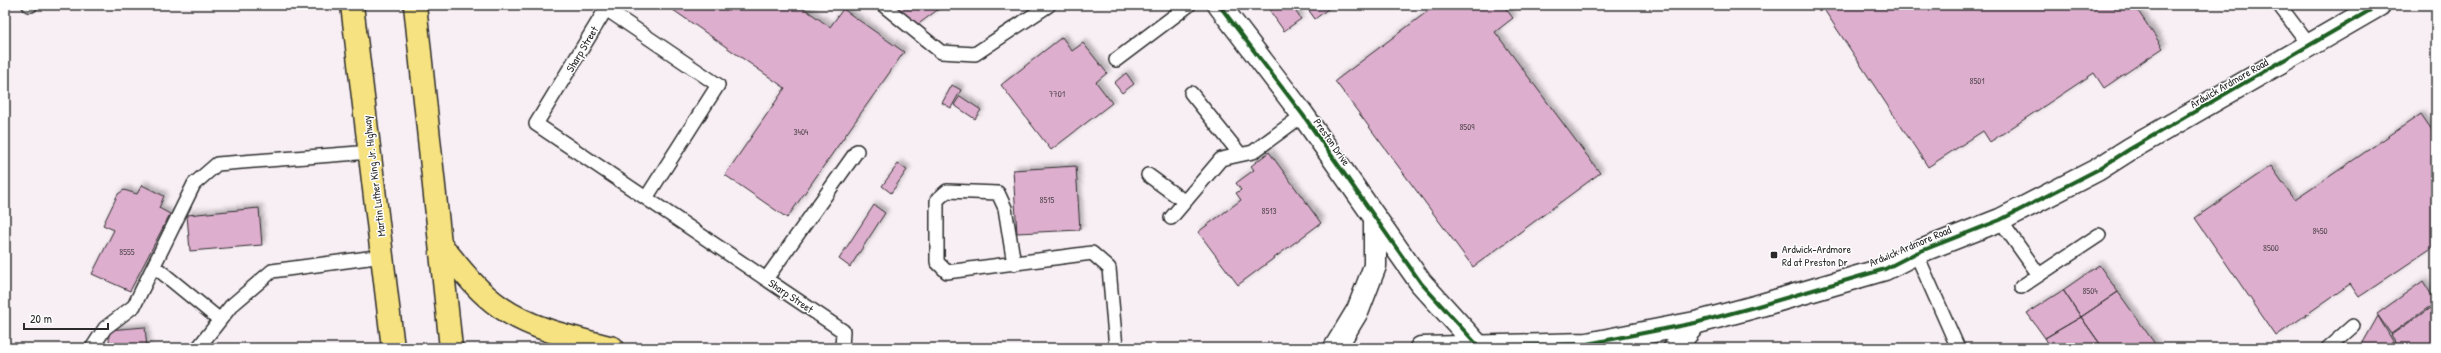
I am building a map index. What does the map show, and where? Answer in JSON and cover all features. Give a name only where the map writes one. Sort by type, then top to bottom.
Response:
[{"type":"main road","name":"Martin Luther King Jr. Highway","points":[[352,5],[371,152],[393,348]]},
{"type":"main road","points":[[415,5],[451,348]]},
{"type":"main road","name":"Ardwick Ardmore Road","points":[[1421,348],[1587,344],[1695,323],[1885,269],[1916,253],[2000,220],[2097,170],[2130,149],[2379,5]]},
{"type":"main road","name":"Preston Drive","points":[[1221,6],[1303,116],[1375,221],[1421,283],[1478,346]]},
{"type":"main road","points":[[1335,348],[1358,310],[1375,266],[1375,221]]},
{"type":"main road","points":[[441,245],[468,278],[500,307],[540,328],[612,348]]},
{"type":"main road","points":[[1675,348],[1695,323]]},
{"type":"lane","points":[[882,5],[941,52],[975,54],[1048,5]]},
{"type":"lane","points":[[1116,60],[1189,5]]},
{"type":"lane","points":[[2279,5],[2310,46]]},
{"type":"lane","name":"Sharp Street","points":[[646,198],[718,85],[606,9],[536,124],[843,331],[842,348]]},
{"type":"lane","points":[[1191,93],[1240,154]]},
{"type":"lane","points":[[1171,218],[1221,159],[1253,152],[1303,116]]},
{"type":"lane","points":[[766,279],[857,151]]},
{"type":"lane","points":[[92,348],[105,328],[134,306],[194,184],[217,164],[371,152]]},
{"type":"lane","points":[[1148,175],[1185,202]]},
{"type":"lane","points":[[1014,264],[1005,208],[998,193],[947,191],[937,200],[937,262],[947,272],[1014,264],[1092,253],[1109,268],[1116,348]]},
{"type":"lane","points":[[2000,220],[2039,275]]},
{"type":"lane","points":[[2022,287],[2099,235]]},
{"type":"lane","points":[[1916,253],[1953,347]]},
{"type":"lane","points":[[198,348],[231,306],[272,271],[383,256]]},
{"type":"lane","points":[[154,266],[220,320]]},
{"type":"lane","points":[[2328,348],[2353,326]]},
{"type":"building","points":[[666,5],[799,5],[830,27],[843,9],[904,52],[787,218],[725,175],[785,88]]},
{"type":"building","points":[[894,5],[944,5],[912,29]]},
{"type":"building","points":[[1278,5],[1291,5],[1301,19],[1284,31],[1270,11]]},
{"type":"building","points":[[1305,5],[1333,5],[1315,19]]},
{"type":"building","points":[[1436,5],[1503,5],[1513,18],[1495,32],[1600,173],[1473,267],[1335,81]]},
{"type":"building","points":[[1821,5],[2134,5],[2163,48],[2104,88],[2094,73],[1990,142],[1983,131],[1928,167]]},
{"type":"building","points":[[1062,37],[1072,51],[1083,43],[1107,73],[1096,82],[1112,103],[1051,150],[1001,85]]},
{"type":"building","points":[[1126,73],[1134,84],[1122,93],[1114,83]]},
{"type":"building","points":[[952,85],[961,90],[951,108],[942,103]]},
{"type":"building","points":[[960,96],[981,110],[975,119],[954,105]]},
{"type":"building","points":[[2421,114],[2436,136],[2436,245],[2359,297],[2350,284],[2276,336],[2195,218],[2271,166],[2295,200]]},
{"type":"building","points":[[1269,152],[1321,223],[1238,285],[1198,232],[1241,200],[1236,193],[1241,190],[1236,183],[1254,170],[1251,166]]},
{"type":"building","points":[[898,164],[907,170],[891,193],[882,186]]},
{"type":"building","points":[[1076,166],[1080,230],[1017,233],[1013,170]]},
{"type":"building","points":[[142,185],[164,196],[159,208],[170,214],[130,291],[92,274],[114,230],[103,225],[118,194],[124,190],[137,194]]},
{"type":"building","points":[[874,205],[885,213],[850,267],[839,259]]},
{"type":"building","points":[[259,208],[262,245],[190,251],[187,215]]},
{"type":"building","points":[[2099,265],[2118,292],[2081,317],[2063,290]]},
{"type":"building","points":[[2423,281],[2436,302],[2391,334],[2377,314]]},
{"type":"building","points":[[2063,290],[2081,317],[2045,338],[2027,313]]},
{"type":"building","points":[[2118,292],[2158,348],[2103,348],[2081,317]]},
{"type":"building","points":[[2436,304],[2436,348],[2400,348],[2391,335]]},
{"type":"building","points":[[2378,316],[2397,348],[2360,348]]},
{"type":"building","points":[[2081,317],[2103,348],[2051,348],[2045,338]]},
{"type":"building","points":[[145,327],[147,348],[110,348],[108,330]]},
{"type":"cycle path","points":[[1219,5],[1303,115],[1421,283],[1480,348]]},
{"type":"cycle path","points":[[1421,348],[1587,344],[1695,323],[1885,269],[1916,253],[2000,220],[2097,170],[2130,149],[2379,5]]},
{"type":"place","name":"Ardwick-Ardmore Rd at Preston Dr","points":[[1774,255]]}]
